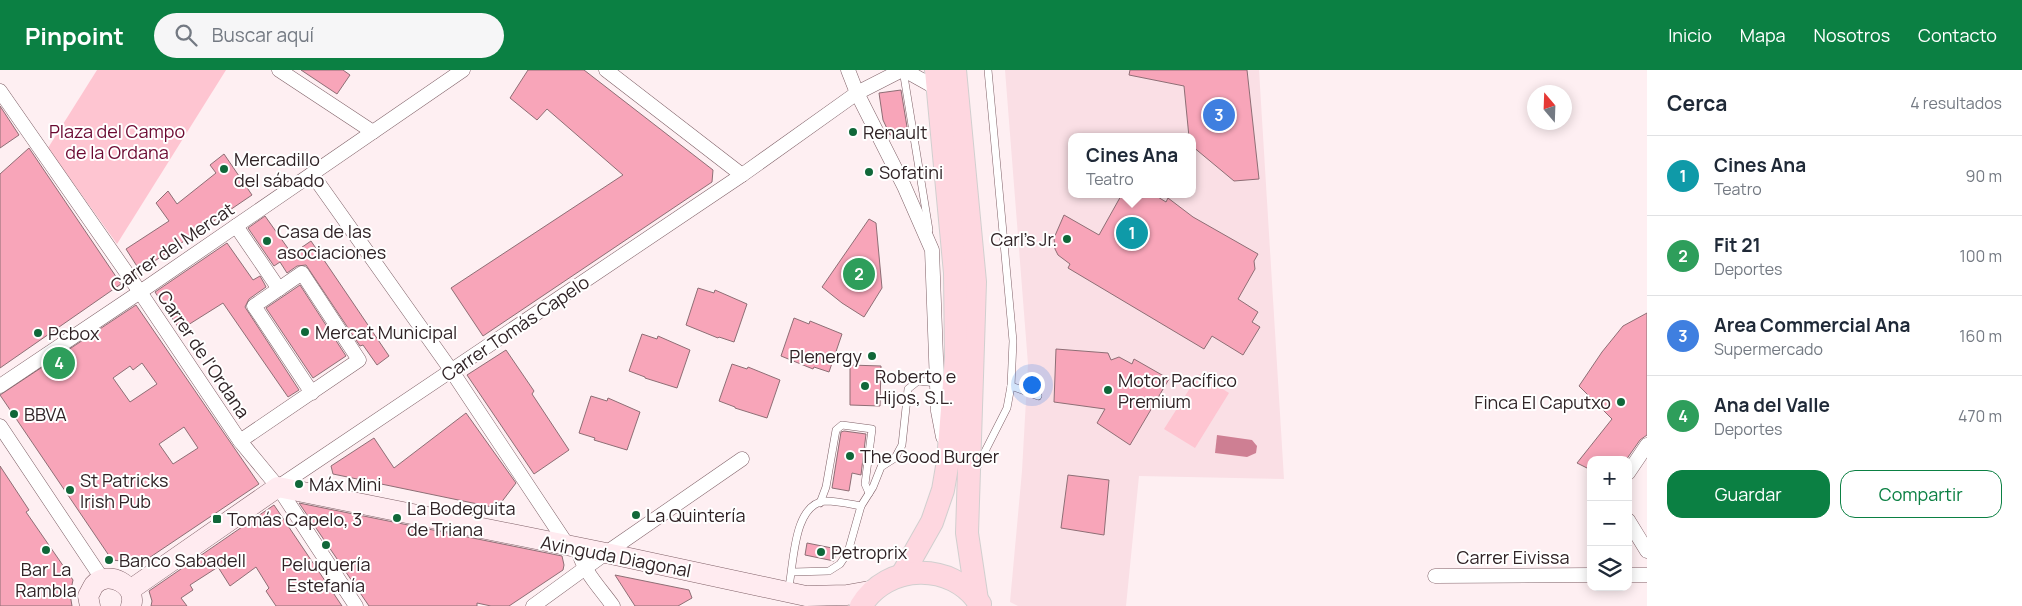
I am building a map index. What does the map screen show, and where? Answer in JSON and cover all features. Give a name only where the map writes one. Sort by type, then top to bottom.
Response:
[{"type":"main road","points":[[955,70],[975,282],[967,533],[979,603]]},
{"type":"main road","points":[[902,575],[935,514],[943,490],[948,461],[956,357],[955,273],[937,80]]},
{"type":"main road","points":[[868,598],[892,578],[919,572],[936,574],[952,579],[966,588],[979,603]]},
{"type":"street","points":[[279,70],[373,132]]},
{"type":"street","name":"Carrer del Mercat","points":[[0,386],[463,70]]},
{"type":"street","points":[[606,70],[742,175]]},
{"type":"street","points":[[848,70],[857,93],[904,186],[932,250],[938,411],[948,461]]},
{"type":"street","points":[[903,70],[937,80]]},
{"type":"street","name":"Carrer Tomás Capelo","points":[[131,598],[278,487],[742,175],[857,93],[903,70]]},
{"type":"street","name":"Carrer de l'Ordana","points":[[0,91],[140,292],[240,441],[278,487],[356,606]]},
{"type":"street","points":[[312,174],[452,370],[613,606]]},
{"type":"street","points":[[236,226],[278,288]]},
{"type":"street","points":[[240,441],[312,393],[359,360],[302,273],[254,306],[312,393]]},
{"type":"street","points":[[0,426],[103,580]]},
{"type":"street","points":[[1632,467],[1647,445]]},
{"type":"street","points":[[533,606],[742,459]]},
{"type":"street","name":"Avinguda Diagonal","points":[[278,487],[606,553],[804,598],[847,595],[868,598]]},
{"type":"street","points":[[1632,527],[1647,551]]},
{"type":"street","name":"Carrer Eivissa","points":[[1434,576],[1587,575]]},
{"type":"street","points":[[1632,575],[1647,575]]},
{"type":"street","points":[[90,606],[88,596],[95,584],[103,580],[114,579],[123,582],[131,598]]},
{"type":"lane","points":[[903,70],[932,250]]},
{"type":"lane","points":[[970,480],[1006,408],[1011,386],[1013,341],[988,70]]},
{"type":"lane","points":[[792,572],[829,571],[840,564],[848,552],[861,506],[881,467],[895,458],[902,445],[908,389],[918,381],[937,383]]},
{"type":"lane","points":[[1011,386],[1038,396]]},
{"type":"lane","points":[[820,503],[826,487],[836,430],[842,425],[872,429],[864,484],[869,493]]},
{"type":"lane","points":[[804,598],[792,572],[798,526],[807,510],[815,504],[826,501],[861,506]]},
{"type":"shaded area","points":[[1005,70],[1259,70],[1284,479],[1139,476],[1126,606],[1018,606],[1010,602],[1022,471],[1028,364]]},
{"type":"shaded area","points":[[1217,435],[1252,440],[1257,446],[1256,453],[1247,457],[1215,453]]},
{"type":"green space","name":"Plaza del Campo de la Ordana","points":[[97,70],[226,70],[117,244],[48,148]]},
{"type":"green space","points":[[1199,374],[1229,393],[1195,448],[1164,429]]},
{"type":"building","points":[[301,70],[343,70],[350,75],[337,94]]},
{"type":"building","points":[[528,70],[584,70],[713,170],[712,182],[483,336],[451,288],[623,175],[547,109],[537,120],[510,98]]},
{"type":"building","points":[[1130,70],[1247,70],[1259,179],[1234,181],[1196,149],[1196,133],[1189,133],[1184,86],[1129,75]]},
{"type":"building","points":[[901,90],[908,133],[890,135],[883,120],[879,93]]},
{"type":"building","points":[[0,106],[19,135],[0,148]]},
{"type":"building","points":[[29,148],[121,284],[0,368],[0,174]]},
{"type":"building","points":[[224,154],[252,195],[140,271],[126,249],[169,221],[156,203],[168,191],[177,204],[216,173],[210,165]]},
{"type":"building","points":[[1120,198],[1160,198],[1166,202],[1168,198],[1193,217],[1258,254],[1254,261],[1255,269],[1238,299],[1258,312],[1252,322],[1260,327],[1243,355],[1212,336],[1204,349],[1068,268],[1070,264],[1058,255],[1055,249],[1054,238],[1064,215],[1099,235]]},
{"type":"building","points":[[265,216],[292,254],[311,241],[389,356],[377,365],[363,345],[360,346],[306,265],[297,266],[287,273],[280,262],[274,266],[248,228]]},
{"type":"building","points":[[869,219],[876,223],[882,288],[864,317],[822,287]]},
{"type":"building","points":[[227,243],[253,280],[260,276],[266,287],[249,299],[245,307],[299,390],[288,397],[223,303],[180,330],[155,292]]},
{"type":"building","name":"Mercat Municipal","points":[[300,285],[346,356],[313,378],[266,308]]},
{"type":"building","points":[[698,288],[714,293],[715,290],[747,304],[734,342],[718,338],[686,325]]},
{"type":"building","points":[[136,305],[259,484],[134,568],[122,561],[112,560],[0,395]],"holes":[[[142,363],[157,384],[130,402],[113,378],[130,366],[133,370]],[[184,427],[198,448],[173,464],[159,444]]]},
{"type":"building","name":"Finca El Caputxo","points":[[1647,313],[1647,435],[1640,440],[1629,456],[1587,456],[1587,468],[1577,463],[1612,419],[1579,386],[1602,352],[1623,326]]},
{"type":"building","points":[[794,318],[809,324],[810,321],[842,334],[829,372],[814,367],[813,369],[781,356]]},
{"type":"building","points":[[642,334],[657,339],[658,336],[690,350],[677,388],[629,371]]},
{"type":"building","name":"Motor Pacífico Premium","points":[[1056,349],[1108,353],[1111,360],[1119,357],[1132,364],[1134,359],[1169,379],[1130,445],[1097,423],[1105,409],[1054,402]]},
{"type":"building","points":[[506,350],[534,391],[532,394],[569,450],[534,474],[467,375]]},
{"type":"building","points":[[732,364],[747,369],[748,367],[780,380],[767,418],[719,401]]},
{"type":"building","name":"Roberto e Hijos, S.L.","points":[[850,365],[881,366],[880,406],[850,405]]},
{"type":"building","points":[[591,396],[607,401],[608,398],[640,412],[627,450],[594,440],[595,438],[579,433]]},
{"type":"building","points":[[466,413],[516,483],[497,508],[333,474],[331,466],[374,438],[394,468]]},
{"type":"building","points":[[841,432],[866,434],[861,475],[852,473],[849,491],[832,488]]},
{"type":"building","points":[[0,466],[29,510],[26,512],[73,580],[70,594],[72,606],[0,606]]},
{"type":"building","points":[[1068,475],[1109,480],[1104,535],[1061,528]]},
{"type":"building","points":[[299,503],[562,556],[563,570],[509,606],[491,606],[477,603],[477,606],[369,606]]},
{"type":"building","points":[[274,505],[342,606],[276,606],[266,591],[269,588],[256,567],[230,586],[218,567],[190,585],[193,590],[181,598],[187,606],[151,606],[152,601],[149,591]]},
{"type":"building","name":"Petroprix","points":[[807,543],[837,549],[834,561],[805,555]]},
{"type":"building","points":[[615,575],[689,590],[692,598],[678,606],[635,606]]},
{"type":"place","name":"Area Commercial Ana","points":[[1219,115]]},
{"type":"place","name":"Renault","points":[[853,132]]},
{"type":"place","name":"Mercadillo del sábado","points":[[224,169]]},
{"type":"place","name":"Sofatini","points":[[869,172]]},
{"type":"place","name":"Cines Ana","points":[[1132,233]]},
{"type":"place","name":"Carl's Jr.","points":[[1067,239]]},
{"type":"place","name":"Casa de las asociaciones","points":[[267,241]]},
{"type":"place","name":"Fit 21","points":[[859,274]]},
{"type":"place","name":"Mercat Municipal","points":[[305,332]]},
{"type":"place","name":"Pcbox","points":[[38,333]]},
{"type":"place","name":"Plenergy","points":[[872,356]]},
{"type":"place","name":"Ana del Valle","points":[[59,363]]},
{"type":"place","name":"Roberto e Hijos, S.L.","points":[[865,386]]},
{"type":"place","name":"Motor Pacífico Premium","points":[[1108,390]]},
{"type":"place","name":"Finca El Caputxo","points":[[1621,402]]},
{"type":"place","name":"BBVA","points":[[14,414]]},
{"type":"place","name":"The Good Burger","points":[[850,456]]},
{"type":"place","name":"Máx Mini","points":[[299,484]]},
{"type":"place","name":"St Patricks Irish Pub","points":[[70,490]]},
{"type":"place","name":"La Quintería","points":[[636,515]]},
{"type":"place","name":"La Bodeguita de Triana","points":[[397,518]]},
{"type":"place","name":"Tomás Capelo, 3","points":[[217,519]]},
{"type":"place","name":"Peluquería Estefanía","points":[[326,545]]},
{"type":"place","name":"Bar La Rambla","points":[[46,550]]},
{"type":"place","name":"Petroprix","points":[[821,552]]},
{"type":"place","name":"Banco Sabadell","points":[[109,560]]}]
